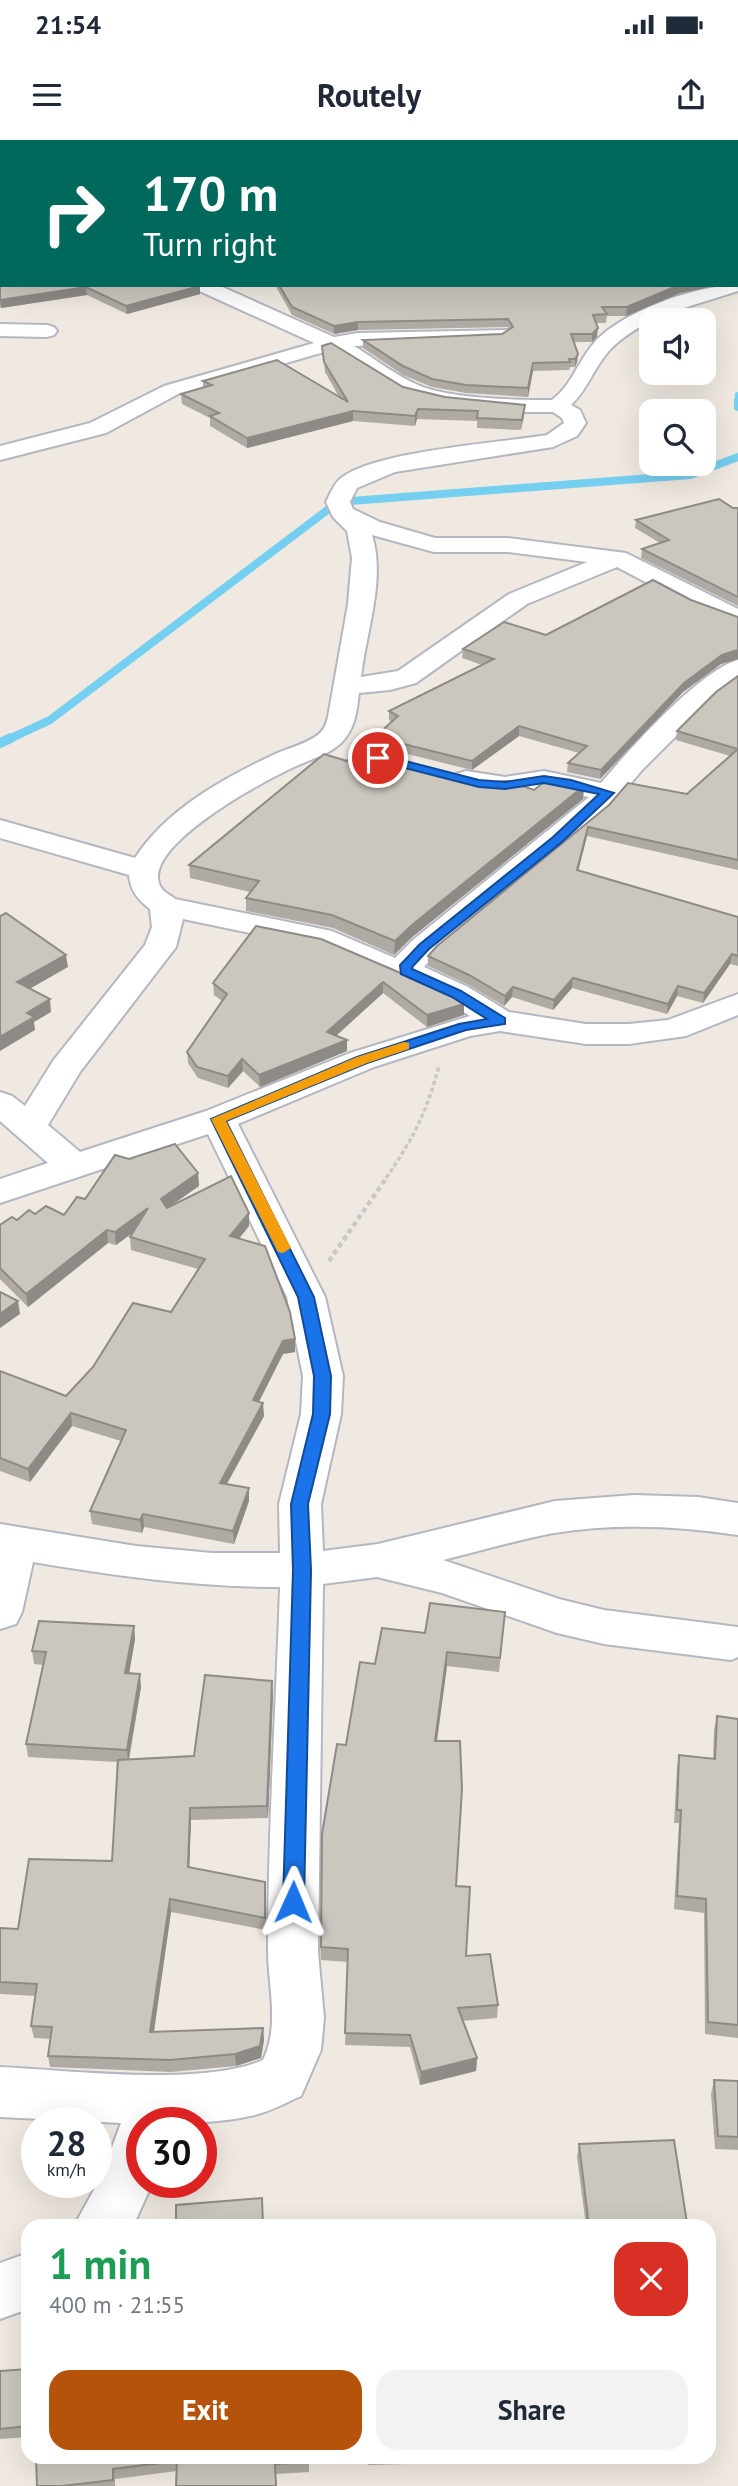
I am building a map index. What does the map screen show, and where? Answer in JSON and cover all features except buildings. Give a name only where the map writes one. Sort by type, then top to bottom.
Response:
[{"type":"street","points":[[208,288],[230,287]]},
{"type":"street","points":[[557,406],[575,391],[585,370],[614,334],[732,287]]},
{"type":"street","points":[[208,288],[333,343],[411,390],[425,395],[523,406],[557,406],[572,415],[575,423],[569,431],[553,440],[411,462],[372,472],[347,484],[338,502],[341,512],[360,533],[363,560],[359,619],[345,686],[341,722],[335,735],[322,744],[274,765],[184,821],[152,855],[144,870],[145,885],[164,906],[342,944],[372,962],[405,971],[457,994],[500,1021]]},
{"type":"street","points":[[0,330],[47,331]]},
{"type":"street","points":[[0,453],[98,428],[171,390],[265,365],[333,343],[366,338],[501,334]]},
{"type":"street","points":[[341,512],[373,527],[434,545],[508,545],[617,558],[738,618]]},
{"type":"street","points":[[345,686],[390,682],[407,677],[511,603],[617,558]]},
{"type":"street","points":[[405,971],[411,958],[557,840],[608,793],[632,764],[704,693],[738,668]]},
{"type":"street","points":[[322,744],[356,752]]},
{"type":"street","points":[[438,774],[492,786],[544,780],[560,781],[608,793]]},
{"type":"street","points":[[0,829],[144,870]]},
{"type":"street","points":[[29,1127],[65,1068],[160,947],[168,925],[164,906]]},
{"type":"street","points":[[0,1191],[218,1119],[362,1060],[464,1027],[500,1021],[586,1034],[629,1034],[674,1029],[738,1004]]},
{"type":"street","points":[[0,1103],[75,1167]]},
{"type":"street","points":[[195,2107],[253,2091],[282,2078],[295,2050],[298,2018],[293,1952],[302,1570],[300,1504],[321,1414],[323,1376],[306,1297],[218,1119]]},
{"type":"street","points":[[0,1612],[8,1541],[136,1563],[212,1570],[302,1570],[378,1560],[555,1517],[634,1511],[698,1513],[738,1519]]},
{"type":"street","points":[[378,1560],[447,1578],[557,1616],[604,1627],[731,1642]]},
{"type":"street","points":[[0,2092],[126,2116]]},
{"type":"street","points":[[106,2219],[126,2182]]},
{"type":"street","points":[[0,2291],[21,2284]]},
{"type":"path","points":[[306,1297],[414,1138],[429,1102],[438,1067],[464,1027]]},
{"type":"waterway","points":[[738,395],[738,407]]},
{"type":"waterway","points":[[7,740],[50,720],[338,502],[690,475],[738,457]]},
{"type":"waterway","points":[[0,743],[11,738]]},
{"type":"slow traffic","points":[[283,1248],[218,1119],[362,1060],[404,1046]]},
{"type":"route","points":[[293,1902],[302,1570],[300,1504],[321,1414],[323,1376],[306,1297],[218,1119],[362,1060],[464,1027],[500,1021],[440,985],[405,971],[406,965],[424,947],[597,806],[608,793],[571,783],[544,780],[492,786],[378,758]]}]
